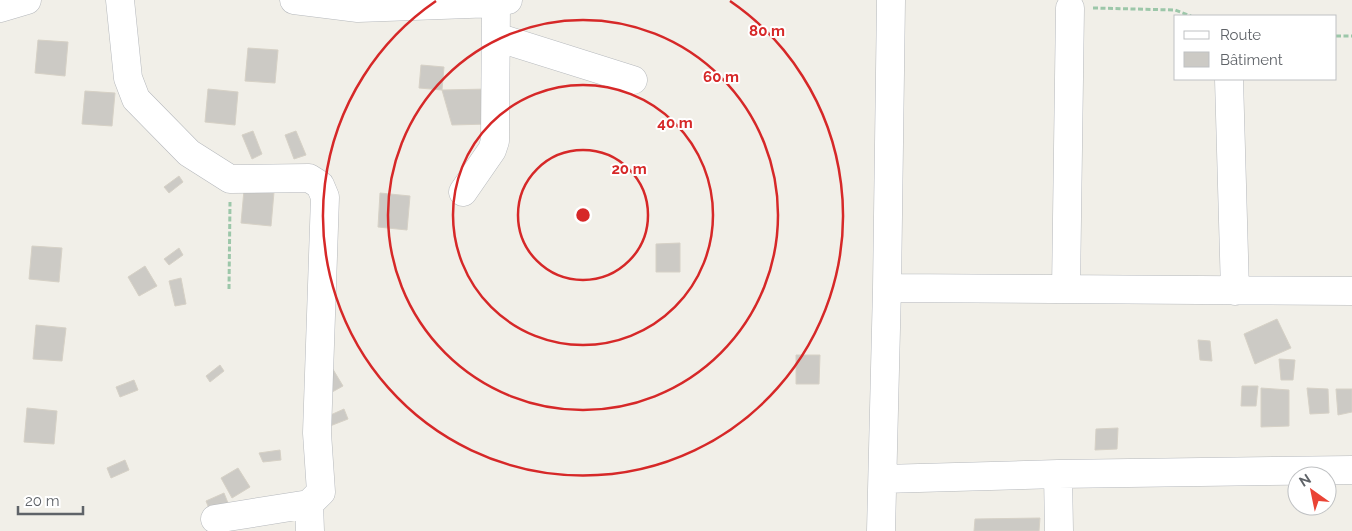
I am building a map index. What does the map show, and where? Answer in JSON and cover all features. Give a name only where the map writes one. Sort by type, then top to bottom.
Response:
[{"type":"street","points":[[0,8],[27,0]]},
{"type":"street","points":[[120,0],[128,78],[136,99],[189,153],[230,179],[309,178],[320,185],[325,197],[317,433],[320,492],[309,504],[216,519]]},
{"type":"street","points":[[294,0],[358,8],[502,1],[496,37],[495,141],[492,150],[463,192]]},
{"type":"street","points":[[881,531],[888,288],[891,0]]},
{"type":"street","points":[[1066,290],[1070,8]]},
{"type":"street","points":[[496,37],[633,80]]},
{"type":"street","points":[[1229,80],[1235,291]]},
{"type":"street","points":[[888,288],[1352,292]]},
{"type":"street","points":[[883,479],[1058,474],[1352,470]]},
{"type":"street","points":[[1058,474],[1059,531]]},
{"type":"street","points":[[309,504],[310,531]]},
{"type":"path","points":[[1070,8],[1175,10],[1189,15]]},
{"type":"path","points":[[1337,36],[1352,36]]},
{"type":"path","points":[[229,289],[230,179]]},
{"type":"building","points":[[38,40],[68,42],[65,76],[35,73]]},
{"type":"building","points":[[248,48],[278,50],[275,83],[245,81]]},
{"type":"building","points":[[421,65],[444,67],[442,90],[419,88]]},
{"type":"building","points":[[208,89],[238,92],[235,125],[205,122]]},
{"type":"building","points":[[488,89],[488,124],[452,125],[442,90]]},
{"type":"building","points":[[85,91],[115,93],[112,126],[82,124]]},
{"type":"building","points":[[253,131],[262,154],[252,159],[242,135]]},
{"type":"building","points":[[296,131],[306,155],[294,159],[285,135]]},
{"type":"building","points":[[179,176],[183,182],[169,193],[164,187]]},
{"type":"building","points":[[244,190],[274,192],[271,226],[241,223]]},
{"type":"building","points":[[380,193],[410,196],[407,230],[378,227]]},
{"type":"building","points":[[680,243],[680,272],[656,272],[656,244]]},
{"type":"building","points":[[32,246],[62,248],[59,282],[29,279]]},
{"type":"building","points":[[179,248],[183,255],[169,265],[164,259]]},
{"type":"building","points":[[145,266],[157,286],[139,296],[128,277]]},
{"type":"building","points":[[181,278],[186,304],[175,306],[169,281]]},
{"type":"building","points":[[1277,319],[1291,348],[1255,364],[1244,334]]},
{"type":"building","points":[[36,325],[66,328],[62,361],[33,359]]},
{"type":"building","points":[[1198,340],[1210,341],[1212,361],[1200,360]]},
{"type":"building","points":[[796,355],[820,355],[819,384],[796,384]]},
{"type":"building","points":[[1279,359],[1295,360],[1293,380],[1281,380]]},
{"type":"building","points":[[220,365],[224,371],[210,382],[206,376]]},
{"type":"building","points":[[331,366],[343,386],[325,396]]},
{"type":"building","points":[[134,380],[138,390],[120,397],[116,387]]},
{"type":"building","points":[[1242,386],[1258,386],[1256,406],[1241,406]]},
{"type":"building","points":[[1261,388],[1289,390],[1289,426],[1261,427]]},
{"type":"building","points":[[1307,388],[1328,389],[1329,413],[1310,414]]},
{"type":"building","points":[[1336,389],[1352,389],[1352,412],[1338,415]]},
{"type":"building","points":[[27,408],[57,411],[54,444],[24,442]]},
{"type":"building","points":[[344,409],[348,419],[330,426],[326,417]]},
{"type":"building","points":[[1118,428],[1117,449],[1095,450],[1096,429]]},
{"type":"building","points":[[280,450],[281,460],[263,462],[259,453]]},
{"type":"building","points":[[125,460],[129,470],[111,478],[107,468]]},
{"type":"building","points":[[238,468],[250,487],[232,498],[221,478]]},
{"type":"building","points":[[224,493],[228,503],[210,511],[206,501]]},
{"type":"building","points":[[1040,518],[1039,531],[974,531],[975,519]]}]
